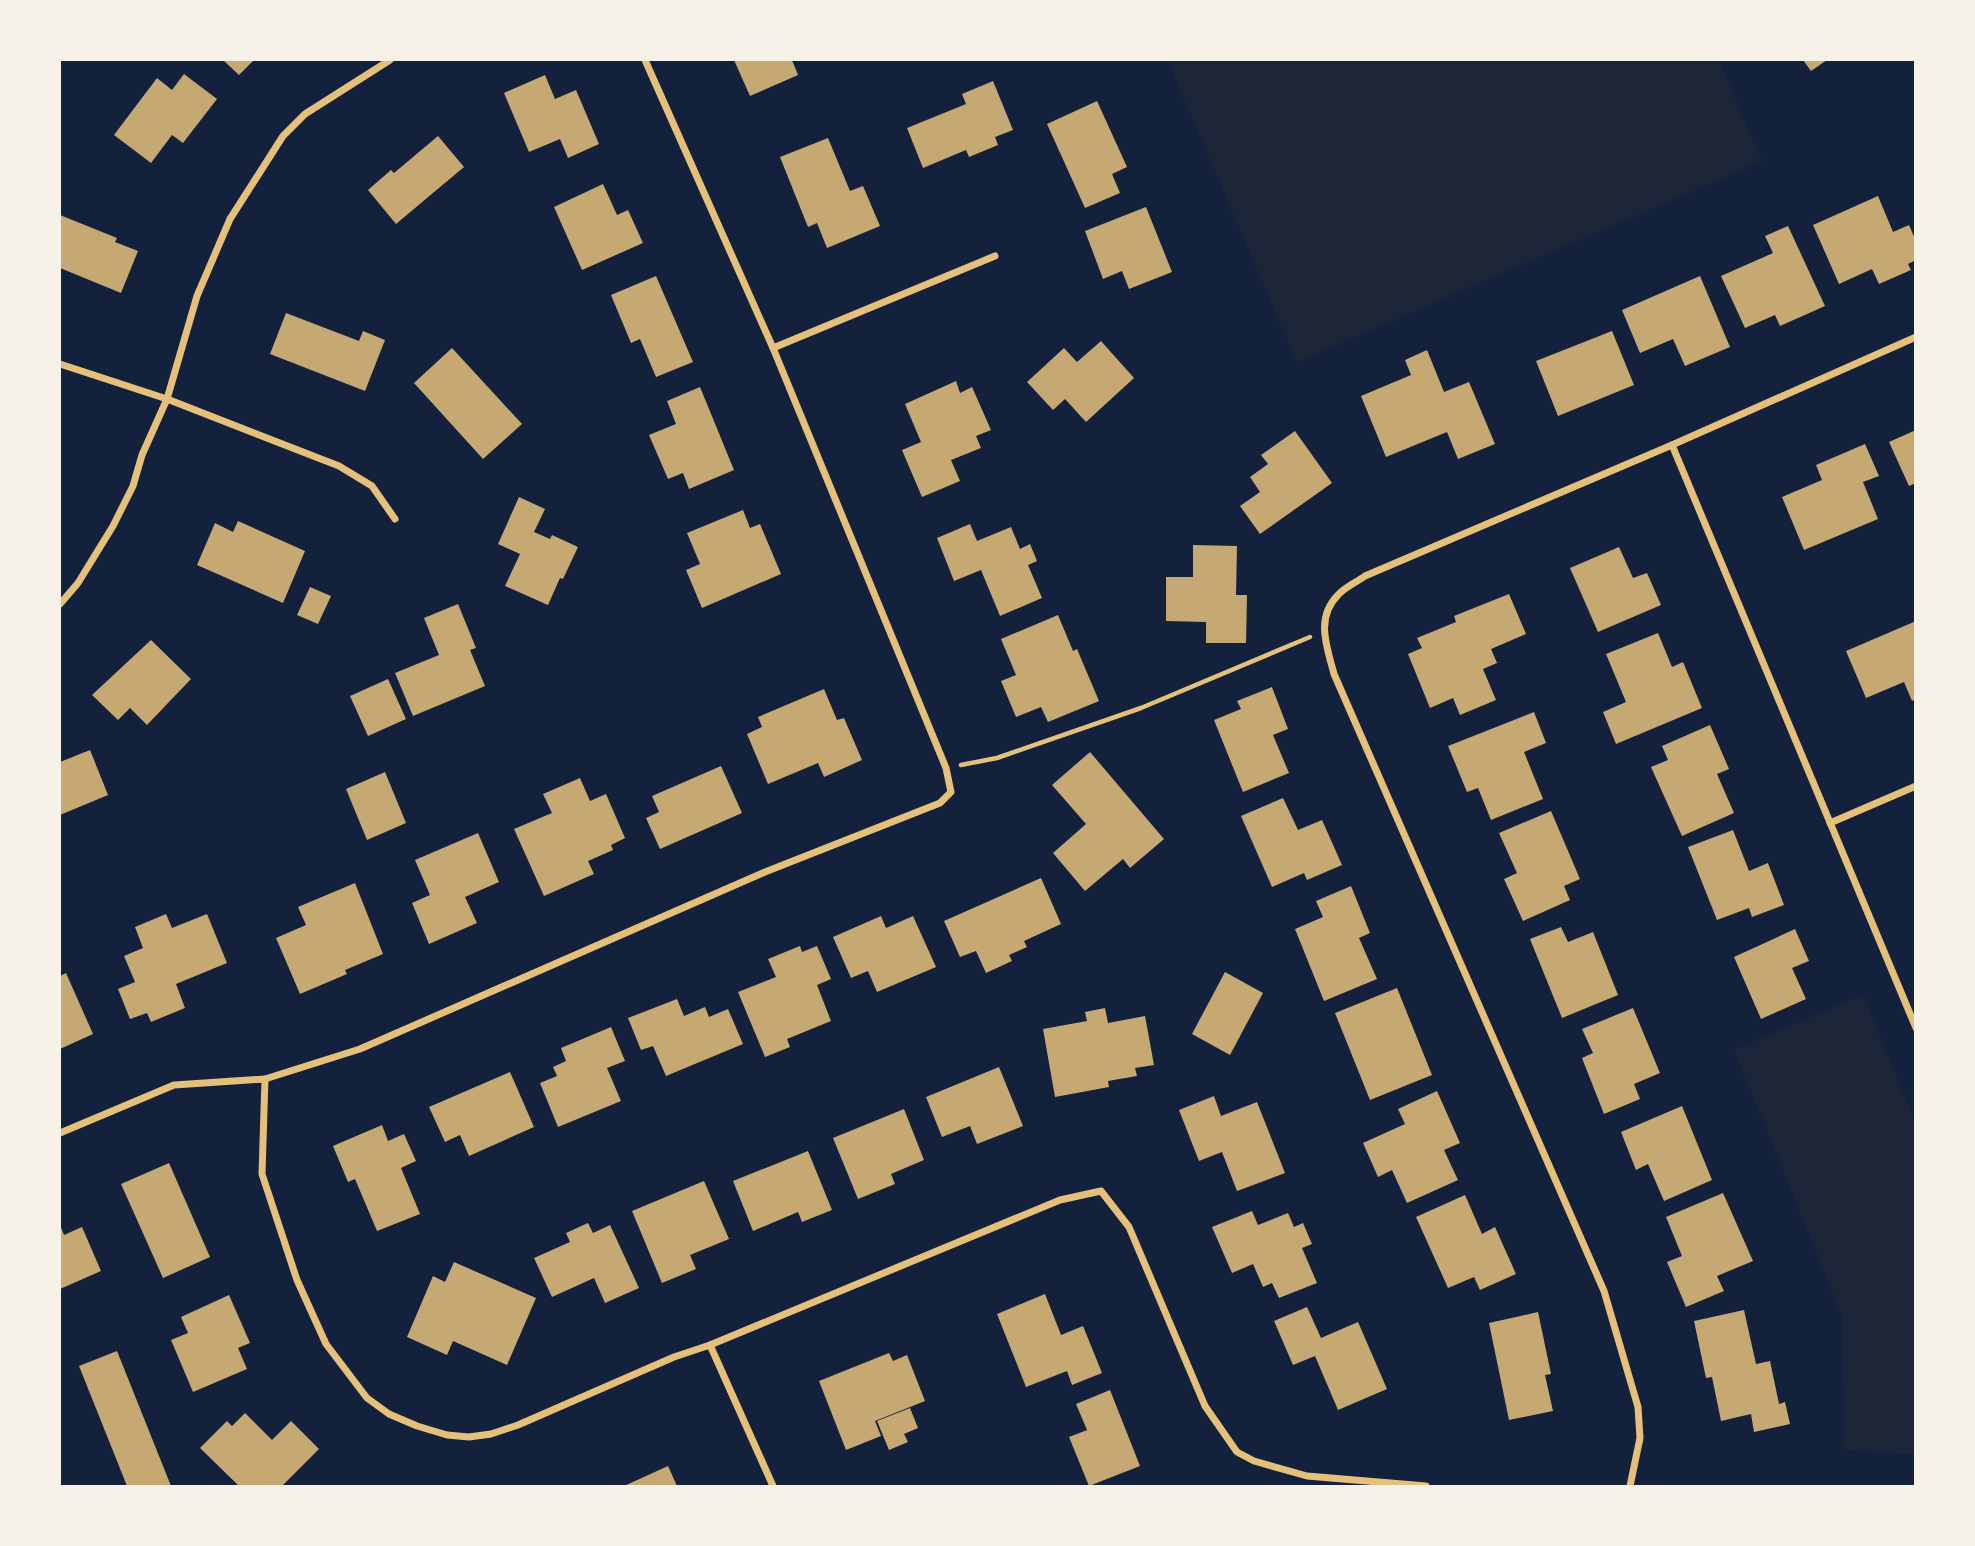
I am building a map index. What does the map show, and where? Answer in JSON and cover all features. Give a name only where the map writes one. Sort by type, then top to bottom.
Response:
[{"type":"street","points":[[60,604],[78,583],[113,526],[133,486],[142,455],[167,399],[197,296],[230,219],[283,136],[304,114],[390,60]]},
{"type":"street","points":[[60,1133],[174,1085],[265,1079],[360,1049],[765,872],[940,803],[951,792],[946,768],[773,348],[645,60]]},
{"type":"street","points":[[773,348],[995,256]]},
{"type":"street","points":[[1630,1486],[1640,1438],[1638,1407],[1604,1291],[1334,674],[1323,632],[1327,611],[1337,595],[1365,576],[1916,337]]},
{"type":"street","points":[[60,364],[167,399],[339,466],[372,486],[395,519]]},
{"type":"street","points":[[1672,445],[1916,1028]]},
{"type":"street","points":[[1830,822],[1916,786]]},
{"type":"street","points":[[265,1079],[262,1174],[297,1280],[326,1344],[367,1398],[389,1414],[417,1426],[447,1435],[470,1437],[491,1434],[518,1425],[674,1357],[710,1345],[1060,1200],[1101,1191],[1129,1227],[1205,1406],[1237,1452],[1254,1461],[1307,1476],[1426,1486]]},
{"type":"street","points":[[710,1345],[773,1486]]},
{"type":"path","points":[[946,768],[997,758],[1141,708],[1323,632]]},
{"type":"shaded area","points":[[1167,60],[1719,60],[1762,161],[1297,362]]},
{"type":"shaded area","points":[[1863,995],[1915,1120],[1915,1455],[1844,1450],[1842,1316],[1734,1050]]},
{"type":"building","points":[[223,60],[254,60],[239,75]]},
{"type":"building","points":[[734,60],[792,60],[798,75],[750,96]]},
{"type":"building","points":[[1803,60],[1827,60],[1811,71]]},
{"type":"building","points":[[184,74],[217,99],[183,143],[172,135],[151,163],[114,135],[157,78],[172,90]]},
{"type":"building","points":[[545,75],[555,99],[576,90],[599,144],[568,158],[560,139],[529,152],[504,93]]},
{"type":"building","points":[[993,81],[1013,130],[995,137],[998,145],[969,157],[966,150],[923,168],[907,128],[966,104],[962,94]]},
{"type":"building","points":[[1097,101],[1127,167],[1112,174],[1120,193],[1085,208],[1047,124]]},
{"type":"building","points":[[438,136],[464,167],[396,224],[368,190],[391,170],[394,173]]},
{"type":"building","points":[[828,138],[850,191],[863,186],[880,226],[827,248],[817,223],[808,227],[780,157]]},
{"type":"building","points":[[603,184],[617,215],[628,210],[643,243],[582,270],[554,207]]},
{"type":"building","points":[[1878,196],[1893,232],[1909,225],[1916,241],[1916,260],[1908,264],[1911,270],[1879,284],[1872,269],[1839,284],[1813,225]]},
{"type":"building","points":[[1146,207],[1172,272],[1129,289],[1122,271],[1103,279],[1085,231]]},
{"type":"building","points":[[60,215],[117,238],[115,242],[138,251],[121,293],[60,268]]},
{"type":"building","points":[[1788,226],[1825,306],[1780,326],[1775,315],[1745,328],[1721,276],[1773,253],[1765,236]]},
{"type":"building","points":[[656,276],[693,362],[656,377],[640,339],[631,343],[611,295]]},
{"type":"building","points":[[1700,276],[1730,347],[1685,366],[1673,339],[1640,353],[1622,310]]},
{"type":"building","points":[[286,313],[359,341],[363,331],[385,340],[365,391],[270,354]]},
{"type":"building","points":[[1612,331],[1634,385],[1558,416],[1536,361]]},
{"type":"building","points":[[1101,341],[1134,378],[1086,422],[1065,399],[1053,410],[1027,382],[1064,348],[1077,362]]},
{"type":"building","points":[[452,348],[522,424],[483,459],[414,383]]},
{"type":"building","points":[[1427,350],[1444,392],[1469,382],[1495,444],[1458,459],[1447,432],[1386,457],[1361,396],[1411,375],[1405,360]]},
{"type":"building","points":[[956,381],[960,393],[972,387],[991,430],[976,436],[981,448],[951,460],[960,481],[922,497],[902,450],[921,442],[905,404]]},
{"type":"building","points":[[700,387],[734,470],[689,489],[683,473],[668,479],[649,435],[676,424],[667,401]]},
{"type":"building","points":[[1916,430],[1916,483],[1909,486],[1889,442]]},
{"type":"building","points":[[1295,431],[1332,483],[1260,534],[1240,506],[1260,492],[1250,477],[1268,464],[1261,455]]},
{"type":"building","points":[[1865,444],[1879,476],[1863,482],[1878,519],[1804,550],[1782,497],[1822,480],[1816,465]]},
{"type":"building","points":[[519,497],[545,509],[534,532],[550,539],[552,535],[578,547],[548,605],[505,586],[520,554],[498,544]]},
{"type":"building","points":[[743,510],[750,528],[760,524],[781,574],[702,608],[686,570],[700,564],[687,533]]},
{"type":"building","points":[[238,521],[305,551],[283,603],[197,565],[215,523],[233,532]]},
{"type":"building","points":[[970,524],[977,541],[1011,527],[1020,549],[1030,544],[1037,561],[1028,565],[1042,598],[1000,616],[981,570],[954,581],[937,538]]},
{"type":"building","points":[[1193,545],[1237,546],[1236,595],[1247,595],[1246,643],[1206,643],[1206,622],[1166,621],[1166,577],[1193,577]]},
{"type":"building","points":[[1619,547],[1633,578],[1647,573],[1661,605],[1598,632],[1570,568]]},
{"type":"building","points":[[310,587],[331,596],[318,624],[297,615]]},
{"type":"building","points":[[1509,594],[1526,634],[1491,649],[1497,663],[1483,669],[1496,700],[1460,715],[1453,698],[1430,708],[1408,654],[1422,648],[1417,638],[1456,622],[1454,616]]},
{"type":"building","points":[[458,604],[476,648],[470,650],[485,686],[413,716],[395,673],[439,655],[424,618]]},
{"type":"building","points":[[1058,615],[1073,651],[1077,649],[1099,701],[1048,722],[1041,707],[1016,717],[1001,681],[1016,675],[1001,639]]},
{"type":"building","points":[[1916,621],[1916,699],[1912,701],[1904,682],[1866,698],[1846,651]]},
{"type":"building","points":[[1658,633],[1672,667],[1683,662],[1702,708],[1616,744],[1603,712],[1626,702],[1606,654]]},
{"type":"building","points":[[151,640],[191,679],[147,725],[130,708],[118,720],[92,695]]},
{"type":"building","points":[[388,679],[406,719],[368,736],[350,696]]},
{"type":"building","points":[[1272,687],[1288,729],[1273,735],[1289,773],[1243,792],[1214,720],[1241,709],[1237,701]]},
{"type":"building","points":[[824,689],[837,720],[844,718],[862,760],[824,777],[818,763],[768,784],[747,734],[762,727],[758,717]]},
{"type":"building","points":[[1534,712],[1546,743],[1524,752],[1543,799],[1491,820],[1478,788],[1467,792],[1448,746]]},
{"type":"building","points":[[1710,725],[1729,769],[1717,774],[1734,813],[1682,836],[1651,767],[1668,760],[1662,746]]},
{"type":"building","points":[[90,750],[108,795],[60,815],[60,762]]},
{"type":"building","points":[[1090,752],[1164,839],[1130,868],[1123,859],[1085,891],[1053,853],[1086,824],[1052,785]]},
{"type":"building","points":[[721,766],[742,813],[660,849],[646,818],[659,812],[652,796]]},
{"type":"building","points":[[385,772],[406,823],[367,840],[346,789]]},
{"type":"building","points":[[580,778],[590,801],[606,794],[625,838],[611,845],[613,850],[588,861],[594,874],[544,896],[514,829],[552,813],[543,794]]},
{"type":"building","points":[[1283,798],[1298,830],[1322,820],[1342,865],[1307,880],[1304,873],[1272,887],[1241,816]]},
{"type":"building","points":[[1551,811],[1580,879],[1564,886],[1570,900],[1523,921],[1504,879],[1517,873],[1499,833]]},
{"type":"building","points":[[1733,830],[1749,871],[1768,863],[1784,905],[1752,917],[1749,908],[1717,920],[1688,847]]},
{"type":"building","points":[[478,833],[499,882],[465,897],[477,923],[429,944],[412,903],[430,895],[415,860]]},
{"type":"building","points":[[1041,878],[1061,924],[1024,941],[1027,947],[1009,955],[1012,961],[986,973],[976,951],[960,957],[944,921]]},
{"type":"building","points":[[355,883],[383,954],[345,970],[347,974],[300,994],[276,938],[306,925],[298,907]]},
{"type":"building","points":[[1351,886],[1370,933],[1359,938],[1377,979],[1324,1001],[1295,929],[1323,917],[1316,901]]},
{"type":"building","points":[[166,914],[172,928],[207,914],[227,963],[176,984],[185,1008],[151,1022],[147,1013],[130,1019],[118,989],[135,982],[124,956],[143,948],[135,927]]},
{"type":"building","points":[[881,916],[886,928],[913,916],[936,967],[877,992],[868,971],[851,978],[833,937]]},
{"type":"building","points":[[1561,927],[1568,942],[1593,932],[1618,995],[1562,1018],[1530,939]]},
{"type":"building","points":[[1795,929],[1809,961],[1792,968],[1806,999],[1761,1019],[1734,957]]},
{"type":"building","points":[[800,946],[802,952],[817,946],[831,979],[817,985],[831,1021],[787,1039],[790,1047],[765,1057],[738,992],[776,977],[768,959]]},
{"type":"building","points":[[1225,972],[1263,993],[1230,1055],[1192,1034]]},
{"type":"building","points":[[66,973],[93,1034],[60,1049],[60,976]]},
{"type":"building","points":[[1397,988],[1432,1075],[1370,1100],[1335,1013]]},
{"type":"building","points":[[677,999],[684,1016],[705,1007],[709,1017],[728,1009],[743,1044],[666,1076],[653,1046],[641,1050],[628,1018]]},
{"type":"building","points":[[1105,1008],[1108,1023],[1145,1016],[1154,1065],[1135,1068],[1137,1076],[1108,1081],[1109,1087],[1055,1097],[1043,1029],[1087,1021],[1085,1012]]},
{"type":"building","points":[[1633,1008],[1660,1073],[1634,1084],[1640,1099],[1604,1114],[1582,1058],[1593,1053],[1582,1029]]},
{"type":"building","points":[[611,1027],[625,1061],[607,1068],[621,1101],[558,1127],[540,1083],[557,1076],[553,1067],[566,1061],[561,1048]]},
{"type":"building","points":[[999,1067],[1023,1126],[977,1144],[970,1126],[942,1137],[926,1097]]},
{"type":"building","points":[[510,1072],[534,1127],[469,1156],[460,1135],[445,1142],[429,1107]]},
{"type":"building","points":[[1437,1091],[1460,1143],[1444,1150],[1458,1180],[1407,1203],[1392,1170],[1378,1177],[1363,1143],[1405,1124],[1398,1109]]},
{"type":"building","points":[[1214,1096],[1221,1116],[1257,1102],[1285,1173],[1237,1191],[1222,1152],[1199,1161],[1179,1110]]},
{"type":"building","points":[[1682,1106],[1712,1180],[1664,1201],[1648,1164],[1636,1170],[1621,1132]]},
{"type":"building","points":[[904,1109],[924,1160],[891,1174],[895,1184],[858,1199],[833,1138]]},
{"type":"building","points":[[382,1125],[388,1141],[404,1134],[416,1161],[401,1168],[420,1214],[377,1231],[355,1179],[348,1182],[333,1146]]},
{"type":"building","points":[[808,1151],[832,1210],[802,1222],[798,1212],[753,1231],[733,1181]]},
{"type":"building","points":[[169,1163],[210,1257],[163,1278],[121,1184]]},
{"type":"building","points":[[704,1181],[729,1239],[690,1255],[696,1269],[662,1283],[632,1211]]},
{"type":"building","points":[[1723,1193],[1753,1261],[1717,1276],[1724,1291],[1686,1307],[1667,1262],[1682,1256],[1666,1217]]},
{"type":"building","points":[[1465,1195],[1482,1234],[1495,1227],[1516,1274],[1480,1290],[1474,1277],[1448,1288],[1416,1217]]},
{"type":"building","points":[[1252,1211],[1258,1225],[1288,1213],[1294,1227],[1303,1223],[1312,1244],[1302,1248],[1317,1283],[1279,1298],[1272,1283],[1263,1287],[1253,1264],[1232,1273],[1212,1227]]},
{"type":"building","points":[[588,1223],[593,1233],[610,1225],[639,1288],[605,1303],[594,1278],[552,1297],[534,1258],[570,1242],[566,1233]]},
{"type":"building","points":[[60,1225],[64,1235],[82,1227],[101,1271],[60,1289]]},
{"type":"building","points":[[454,1262],[536,1298],[507,1365],[453,1341],[447,1355],[407,1337],[433,1276],[445,1282]]},
{"type":"building","points":[[1045,1294],[1061,1335],[1083,1326],[1102,1373],[1072,1385],[1067,1371],[1026,1387],[997,1314]]},
{"type":"building","points":[[229,1295],[250,1343],[238,1348],[247,1369],[193,1392],[171,1340],[188,1333],[181,1317]]},
{"type":"building","points":[[1307,1307],[1321,1338],[1358,1322],[1387,1389],[1338,1410],[1315,1356],[1293,1365],[1274,1321]]},
{"type":"building","points":[[1744,1310],[1756,1364],[1770,1361],[1779,1404],[1785,1402],[1790,1424],[1754,1432],[1751,1414],[1721,1421],[1712,1377],[1706,1378],[1694,1321]]},
{"type":"building","points":[[1538,1312],[1551,1374],[1545,1375],[1553,1411],[1509,1420],[1489,1323]]},
{"type":"building","points":[[117,1351],[171,1486],[127,1486],[79,1366]]},
{"type":"building","points":[[889,1353],[893,1361],[907,1355],[925,1401],[875,1421],[881,1436],[846,1450],[819,1381]]},
{"type":"building","points":[[1110,1390],[1140,1466],[1089,1486],[1069,1437],[1087,1430],[1076,1404]]},
{"type":"building","points":[[910,1408],[918,1428],[904,1434],[908,1442],[889,1450],[877,1421]]},
{"type":"building","points":[[245,1413],[272,1440],[291,1421],[319,1449],[282,1486],[239,1486],[200,1448],[227,1421],[232,1426]]},
{"type":"building","points":[[668,1466],[677,1486],[624,1486]]}]
